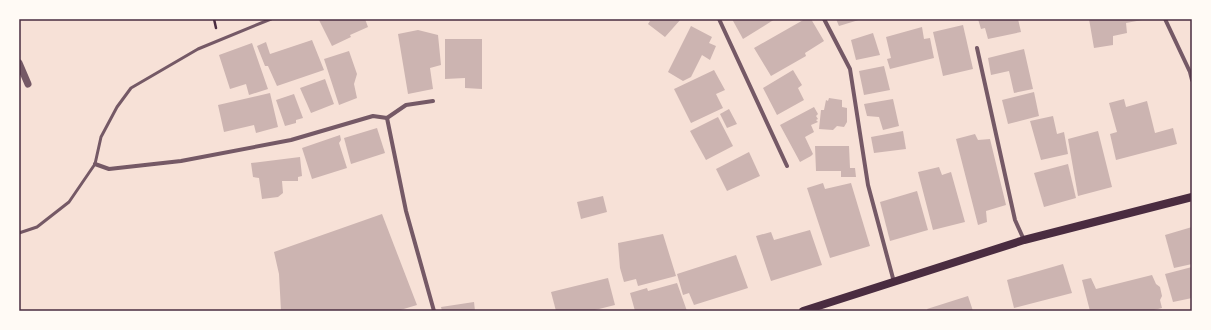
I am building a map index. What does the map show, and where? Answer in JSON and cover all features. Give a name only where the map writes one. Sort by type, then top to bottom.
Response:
[{"type":"main road","points":[[803,311],[1024,240],[1192,197]]},
{"type":"street","points":[[719,19],[787,166]]},
{"type":"street","points":[[824,19],[850,69],[868,185],[894,282]]},
{"type":"street","points":[[1165,19],[1190,72],[1192,80]]},
{"type":"street","points":[[977,48],[1016,220],[1024,240]]},
{"type":"street","points":[[19,63],[28,84]]},
{"type":"street","points":[[95,164],[109,169],[181,161],[291,140],[373,116],[387,118],[406,105],[433,101]]},
{"type":"street","points":[[387,118],[406,211],[434,311]]},
{"type":"lane","points":[[19,233],[37,227],[69,202],[95,164],[101,137],[117,107],[131,88],[198,49],[271,19]]},
{"type":"building","points":[[365,19],[368,27],[350,35],[351,37],[332,46],[319,20]]},
{"type":"building","points":[[648,19],[681,19],[665,37],[648,24],[650,21]]},
{"type":"building","points":[[732,19],[775,19],[743,39]]},
{"type":"building","points":[[805,19],[811,19],[824,41],[805,53],[806,56],[771,76],[754,48]]},
{"type":"building","points":[[836,19],[862,19],[839,26]]},
{"type":"building","points":[[978,19],[1018,19],[1021,32],[988,39],[985,28],[981,29]]},
{"type":"building","points":[[1089,19],[1142,20],[1126,23],[1127,33],[1113,36],[1113,45],[1094,48]]},
{"type":"building","points":[[963,25],[973,69],[943,76],[933,32]]},
{"type":"building","points":[[691,26],[712,37],[709,43],[716,46],[710,60],[702,55],[691,77],[683,81],[668,72]]},
{"type":"building","points":[[922,27],[924,39],[930,38],[934,58],[890,69],[887,59],[891,58],[886,37]]},
{"type":"building","points":[[418,30],[438,35],[441,65],[430,68],[433,89],[408,94],[398,34]]},
{"type":"building","points":[[873,33],[880,55],[856,60],[851,40]]},
{"type":"building","points":[[445,39],[482,39],[482,89],[465,88],[465,78],[445,79]]},
{"type":"building","points":[[312,40],[324,70],[277,86],[268,66],[265,66],[257,46],[266,42],[270,54]]},
{"type":"building","points":[[252,43],[268,89],[249,95],[246,84],[230,89],[219,55]]},
{"type":"building","points":[[1024,49],[1033,89],[1014,93],[1009,71],[991,75],[988,58]]},
{"type":"building","points":[[349,51],[357,74],[354,84],[357,98],[339,105],[324,59]]},
{"type":"building","points":[[884,66],[890,90],[864,95],[859,71]]},
{"type":"building","points":[[714,70],[725,90],[716,94],[723,108],[691,123],[674,89]]},
{"type":"building","points":[[793,70],[802,85],[798,88],[804,100],[777,115],[763,88]]},
{"type":"building","points":[[325,79],[334,104],[311,113],[300,88]]},
{"type":"building","points":[[1034,92],[1039,116],[1008,124],[1002,100]]},
{"type":"building","points":[[270,93],[278,127],[256,133],[254,125],[224,132],[218,105]]},
{"type":"building","points":[[294,94],[303,118],[296,120],[296,123],[285,126],[276,100]]},
{"type":"building","points":[[829,98],[842,100],[842,107],[847,108],[847,122],[844,127],[837,126],[833,130],[819,129],[821,110],[824,110],[826,100],[828,101]]},
{"type":"building","points":[[893,99],[899,126],[883,130],[879,117],[867,116],[864,104]]},
{"type":"building","points":[[1124,99],[1126,107],[1147,101],[1155,133],[1173,128],[1177,144],[1116,160],[1110,134],[1117,132],[1109,103]]},
{"type":"building","points":[[814,107],[818,114],[816,116],[818,119],[816,120],[818,122],[811,125],[814,132],[805,137],[813,154],[800,162],[780,125]]},
{"type":"building","points":[[729,109],[737,124],[727,128],[720,114]]},
{"type":"building","points":[[1053,116],[1057,134],[1064,132],[1068,154],[1041,160],[1030,121]]},
{"type":"building","points":[[718,117],[733,146],[706,160],[690,131]]},
{"type":"building","points":[[377,128],[385,153],[351,164],[344,138]]},
{"type":"building","points":[[903,131],[906,149],[874,153],[871,137]]},
{"type":"building","points":[[1098,131],[1112,187],[1078,196],[1068,139]]},
{"type":"building","points":[[975,134],[978,140],[990,139],[1006,205],[986,211],[987,222],[978,225],[956,139]]},
{"type":"building","points":[[340,135],[341,140],[339,143],[347,168],[312,179],[302,148]]},
{"type":"building","points":[[815,146],[849,146],[850,168],[855,168],[856,177],[841,177],[841,171],[816,171]]},
{"type":"building","points":[[749,152],[760,176],[727,191],[716,169]]},
{"type":"building","points":[[300,157],[302,176],[298,177],[298,181],[282,181],[283,193],[278,197],[262,199],[259,178],[253,177],[251,163]]},
{"type":"building","points":[[1068,164],[1076,198],[1044,207],[1034,173]]},
{"type":"building","points":[[939,167],[942,175],[951,172],[965,222],[933,230],[918,172]]},
{"type":"building","points":[[823,183],[825,189],[851,183],[870,246],[830,258],[807,188]]},
{"type":"building","points":[[917,191],[928,230],[890,241],[880,202]]},
{"type":"building","points":[[603,196],[607,212],[581,219],[577,202]]},
{"type":"building","points":[[382,214],[417,305],[397,311],[281,311],[279,274],[274,252]]},
{"type":"building","points":[[1192,227],[1192,264],[1174,268],[1165,235]]},
{"type":"building","points":[[810,230],[822,265],[771,281],[756,236],[771,232],[774,240]]},
{"type":"building","points":[[663,234],[676,276],[638,286],[636,279],[624,282],[620,268],[618,243]]},
{"type":"building","points":[[736,255],[748,288],[694,305],[689,293],[683,295],[677,274]]},
{"type":"building","points":[[1063,264],[1072,293],[1014,308],[1007,280]]},
{"type":"building","points":[[1192,267],[1192,298],[1173,302],[1165,274]]},
{"type":"building","points":[[1152,275],[1156,284],[1160,287],[1162,296],[1160,300],[1162,308],[1150,311],[1090,311],[1082,280],[1091,278],[1096,289]]},
{"type":"building","points":[[608,278],[615,305],[591,311],[556,311],[551,292]]},
{"type":"building","points":[[677,283],[687,311],[635,311],[630,293],[647,288],[648,291]]},
{"type":"building","points":[[968,296],[973,311],[928,311],[927,309]]},
{"type":"building","points":[[474,302],[475,311],[442,311],[441,307]]}]
